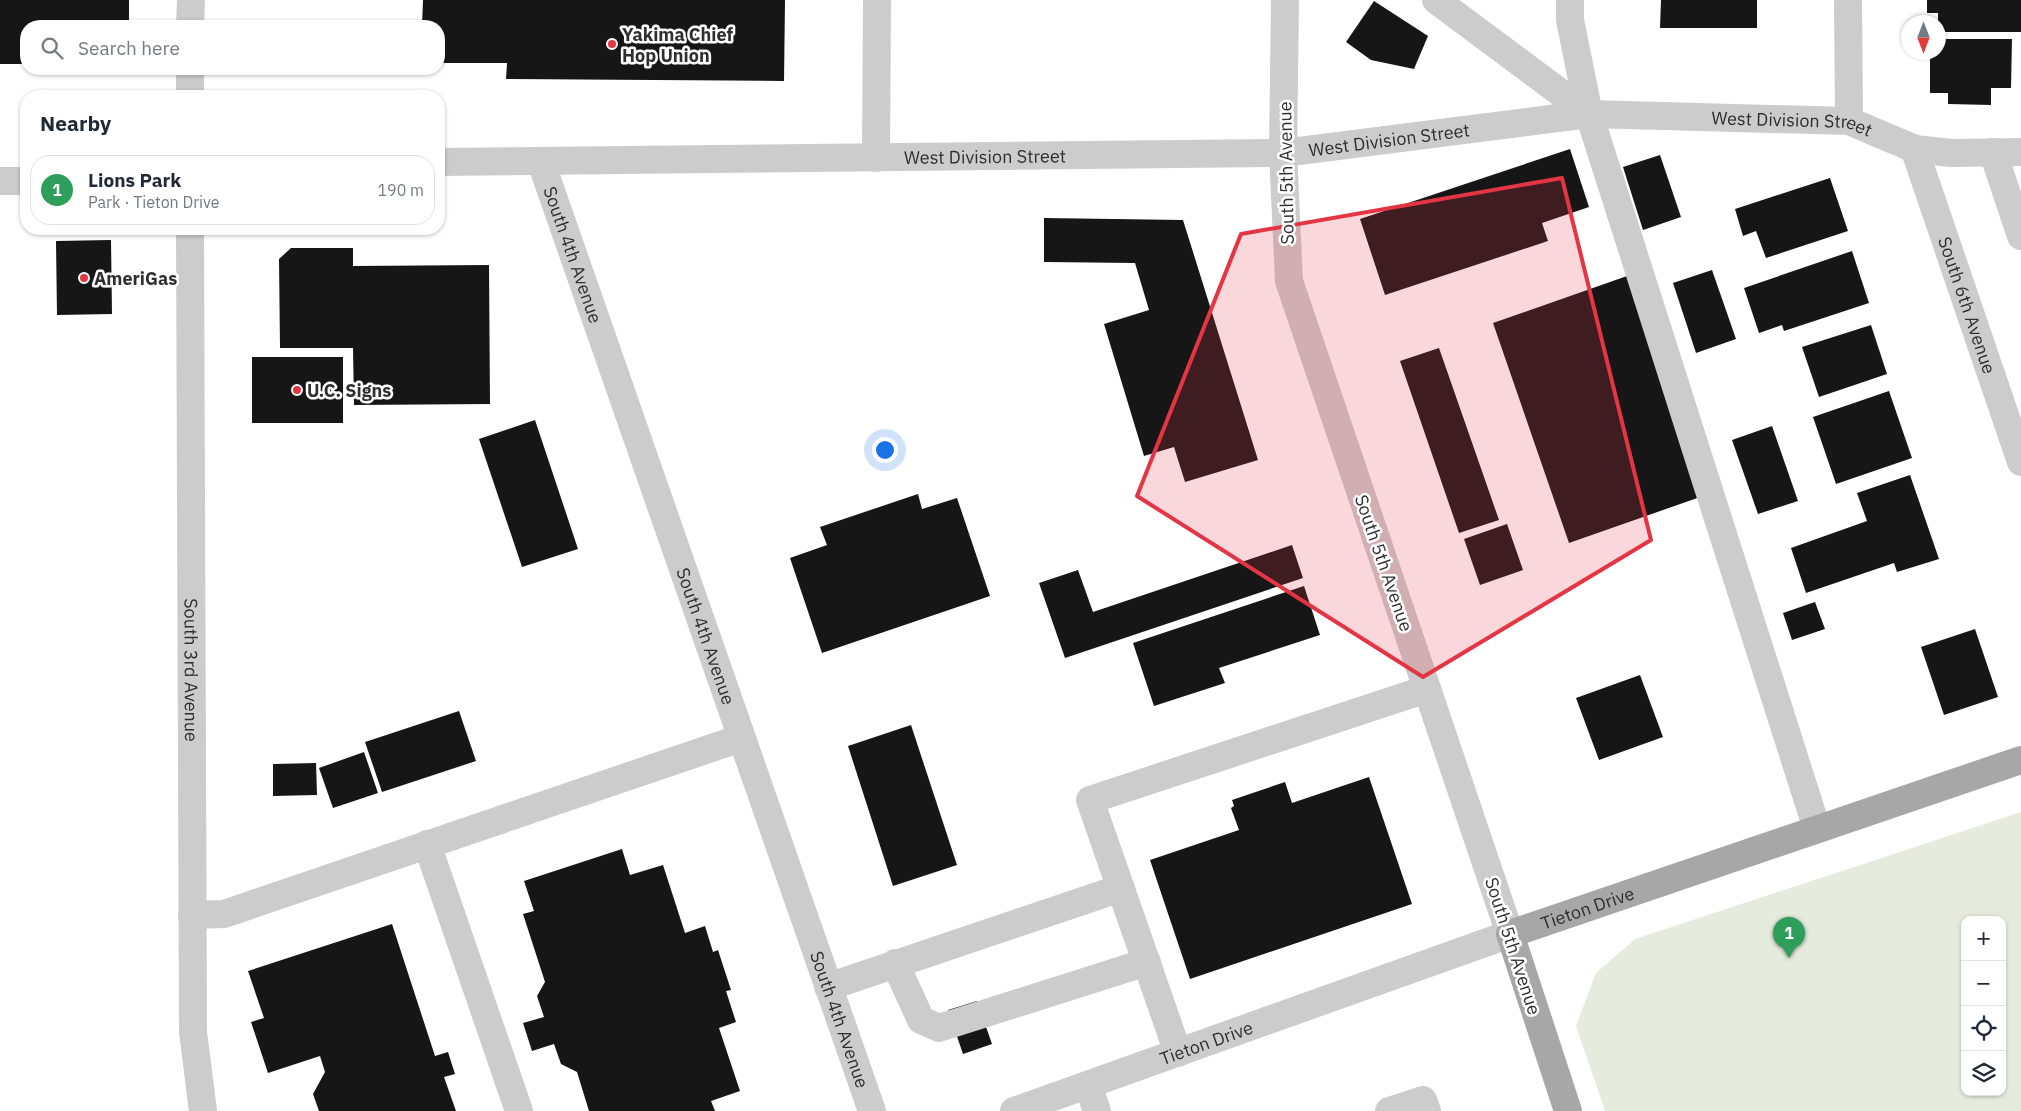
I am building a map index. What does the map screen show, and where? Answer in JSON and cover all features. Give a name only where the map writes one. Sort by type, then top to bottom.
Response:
[{"type":"main road","name":"Tieton Drive","points":[[1510,934],[2021,760]]},
{"type":"main road","name":"South 5th Avenue","points":[[1510,934],[1568,1111]]},
{"type":"street","points":[[190,20],[191,0]]},
{"type":"street","points":[[876,158],[877,0]]},
{"type":"street","name":"South 5th Avenue","points":[[1285,0],[1284,153],[1289,281],[1510,934]]},
{"type":"street","points":[[1436,0],[1589,114]]},
{"type":"street","points":[[1570,0],[1570,20],[1589,114],[1818,829]]},
{"type":"street","points":[[1848,0],[1849,121]]},
{"type":"street","points":[[190,75],[190,90]]},
{"type":"street","name":"West Division Street","points":[[445,162],[1284,153],[1589,114],[1849,121],[1914,148],[1951,153],[2021,152]]},
{"type":"street","name":"South 6th Avenue","points":[[1914,148],[2021,462]]},
{"type":"street","points":[[1993,152],[2021,236]]},
{"type":"street","name":"South 4th Avenue","points":[[541,162],[872,1111]]},
{"type":"street","points":[[0,181],[20,181]]},
{"type":"street","name":"South 3rd Avenue","points":[[190,235],[193,1032],[203,1111]]},
{"type":"street","points":[[1178,1053],[1090,800],[1427,689]]},
{"type":"street","points":[[192,915],[224,914],[742,738]]},
{"type":"street","points":[[427,844],[519,1111]]},
{"type":"street","points":[[828,987],[1121,888]]},
{"type":"street","name":"Tieton Drive","points":[[1014,1111],[1510,934]]},
{"type":"street","points":[[895,963],[922,1020],[939,1028],[1147,962]]},
{"type":"street","points":[[1088,1085],[1097,1111]]},
{"type":"street","points":[[1389,1111],[1423,1100],[1427,1111]]},
{"type":"highlighted area","points":[[1562,178],[1651,540],[1423,677],[1137,496],[1241,234]]},
{"type":"green space","points":[[2021,812],[2021,1111],[1605,1111],[1576,1026],[1596,973],[1635,939]]},
{"type":"building","points":[[0,0],[129,0],[129,20],[20,20],[20,64],[0,64]]},
{"type":"building","name":"Yakima Chief Hop Union","points":[[423,0],[785,0],[784,81],[506,79],[507,63],[445,63],[445,20],[422,20]]},
{"type":"building","points":[[1661,0],[1757,0],[1757,28],[1660,28]]},
{"type":"building","points":[[1927,0],[2021,0],[2021,32],[1946,32],[1946,15],[1927,13]]},
{"type":"building","points":[[1374,1],[1428,36],[1414,69],[1371,60],[1346,42]]},
{"type":"building","points":[[1946,39],[2012,39],[2011,88],[1991,88],[1991,105],[1948,104],[1948,93],[1930,93],[1930,60],[1946,60]]},
{"type":"building","points":[[1570,149],[1589,207],[1542,223],[1548,241],[1385,295],[1360,219]]},
{"type":"building","points":[[1660,155],[1681,217],[1643,230],[1623,167]]},
{"type":"building","points":[[1830,178],[1848,231],[1766,258],[1756,231],[1743,236],[1735,209]]},
{"type":"building","points":[[1044,218],[1183,220],[1258,460],[1185,482],[1174,447],[1144,456],[1104,324],[1149,310],[1135,263],[1044,262]]},
{"type":"building","name":"AmeriGas","points":[[111,240],[112,314],[57,315],[56,241]]},
{"type":"building","points":[[291,248],[353,248],[353,266],[489,265],[490,404],[354,405],[353,348],[280,348],[279,259]]},
{"type":"building","points":[[1852,251],[1869,303],[1784,331],[1782,325],[1759,333],[1744,288]]},
{"type":"building","points":[[1712,270],[1736,339],[1696,353],[1673,283]]},
{"type":"building","points":[[1627,276],[1703,496],[1569,543],[1493,323]]},
{"type":"building","points":[[1871,325],[1887,374],[1819,397],[1802,347]]},
{"type":"building","points":[[1439,348],[1499,520],[1459,533],[1400,361]]},
{"type":"building","name":"U.C. Signs","points":[[252,357],[343,357],[343,423],[252,423]]},
{"type":"building","points":[[1889,391],[1912,458],[1836,484],[1813,417]]},
{"type":"building","points":[[535,420],[578,549],[522,567],[479,439]]},
{"type":"building","points":[[1772,426],[1798,501],[1758,514],[1732,440]]},
{"type":"building","points":[[1910,475],[1939,559],[1897,572],[1894,563],[1806,593],[1791,548],[1867,521],[1857,493]]},
{"type":"building","points":[[918,494],[922,509],[957,498],[990,596],[822,653],[790,558],[827,545],[820,527]]},
{"type":"building","points":[[1507,524],[1523,570],[1480,585],[1464,539]]},
{"type":"building","points":[[1292,545],[1303,578],[1065,658],[1039,583],[1078,570],[1093,612]]},
{"type":"building","points":[[1304,586],[1320,635],[1219,668],[1225,683],[1154,706],[1133,643]]},
{"type":"building","points":[[1815,602],[1825,629],[1792,640],[1783,613]]},
{"type":"building","points":[[1975,629],[1998,697],[1944,715],[1921,647]]},
{"type":"building","points":[[1640,675],[1663,737],[1599,760],[1576,698]]},
{"type":"building","points":[[459,711],[476,761],[382,792],[365,742]]},
{"type":"building","points":[[911,725],[957,865],[893,886],[848,746]]},
{"type":"building","points":[[364,752],[378,793],[333,808],[319,768]]},
{"type":"building","points":[[316,763],[317,795],[273,796],[273,764]]},
{"type":"building","points":[[1369,777],[1412,904],[1190,979],[1150,860],[1239,830],[1231,808],[1234,806],[1232,800],[1285,782],[1292,803]]},
{"type":"building","points":[[622,849],[630,875],[663,865],[685,933],[705,926],[713,952],[718,950],[731,990],[726,991],[736,1022],[719,1028],[740,1091],[711,1101],[715,1111],[589,1111],[577,1072],[561,1064],[554,1044],[532,1051],[523,1023],[544,1017],[537,996],[545,982],[523,914],[534,911],[524,881]]},
{"type":"building","points":[[392,924],[435,1056],[448,1052],[455,1074],[444,1077],[456,1111],[319,1111],[313,1094],[325,1072],[320,1056],[268,1073],[251,1022],[264,1018],[248,971]]},
{"type":"building","points":[[977,1001],[992,1044],[963,1054],[948,1010]]},
{"type":"place","name":"Yakima Chief Hop Union","points":[[612,44]]},
{"type":"place","name":"AmeriGas","points":[[84,278]]},
{"type":"place","name":"U.C. Signs","points":[[297,390]]},
{"type":"place","name":"Lions Park","points":[[1789,958]]}]
